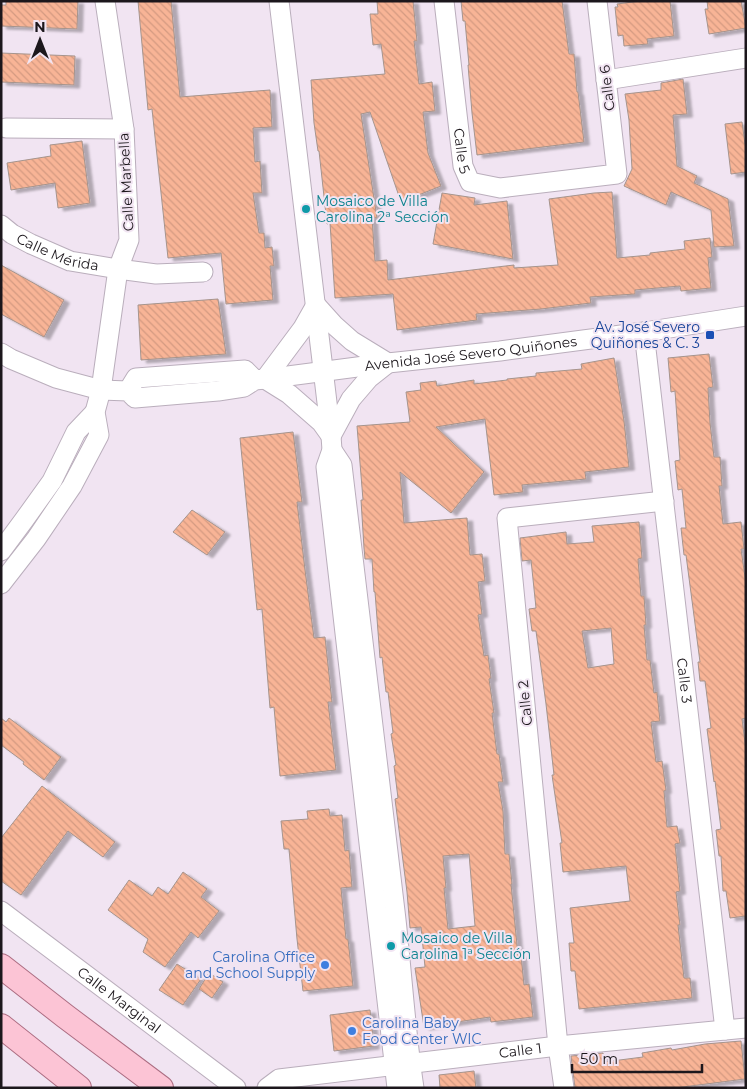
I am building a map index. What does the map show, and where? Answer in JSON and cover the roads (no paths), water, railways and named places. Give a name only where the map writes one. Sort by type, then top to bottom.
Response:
[{"type":"main road","points":[[1,966],[161,1088]]},
{"type":"main road","points":[[1,1026],[79,1088]]},
{"type":"main road","points":[[33,1052],[62,1088]]},
{"type":"street","name":"Calle Marbella","points":[[101,390],[118,269],[129,240],[124,129],[105,1]]},
{"type":"street","points":[[279,1],[332,443]]},
{"type":"street","name":"Calle 5","points":[[444,1],[463,166],[470,182],[500,188],[617,174]]},
{"type":"street","name":"Calle 6","points":[[597,1],[617,174]]},
{"type":"street","points":[[606,80],[746,58]]},
{"type":"street","points":[[6,128],[124,129]]},
{"type":"street","name":"Calle Mérida","points":[[1,225],[12,234],[31,244],[70,260],[156,274],[203,272]]},
{"type":"street","points":[[316,305],[352,342],[388,363],[369,378],[351,399],[332,443]]},
{"type":"street","points":[[316,305],[303,328],[260,380],[290,394],[322,422],[342,464],[363,625],[400,949],[403,1065],[397,1088]]},
{"type":"street","name":"Avenida José Severo Quiñones","points":[[1,353],[10,359],[56,378],[101,390],[128,391],[136,378],[217,382],[245,370],[260,380],[388,363],[500,351],[746,316]]},
{"type":"street","name":"Calle 3","points":[[644,332],[725,1030]]},
{"type":"street","points":[[1,584],[36,539],[72,486],[99,435],[96,412],[101,390]]},
{"type":"street","points":[[17,564],[1,552],[52,481],[76,432],[96,412]]},
{"type":"street","name":"Calle 2","points":[[558,1046],[507,518],[664,501]]},
{"type":"street","name":"Calle Marginal","points":[[1,911],[236,1088]]},
{"type":"street","name":"Calle 1","points":[[267,1088],[279,1079],[558,1046],[746,1028]]},
{"type":"street","points":[[558,1046],[564,1088]]},
{"type":"street","points":[[403,1065],[414,1088]]},
{"type":"place","name":"Mosaico de Villa Carolina 2ª Sección","points":[[306,209]]},
{"type":"place","name":"Av. José Severo Quiñones & C. 3","points":[[710,335]]},
{"type":"place","name":"Mosaico de Villa Carolina 1ª Sección","points":[[391,946]]},
{"type":"place","name":"Carolina Office and School Supply","points":[[325,965]]},
{"type":"place","name":"Carolina Baby Food Center WIC","points":[[352,1031]]}]
